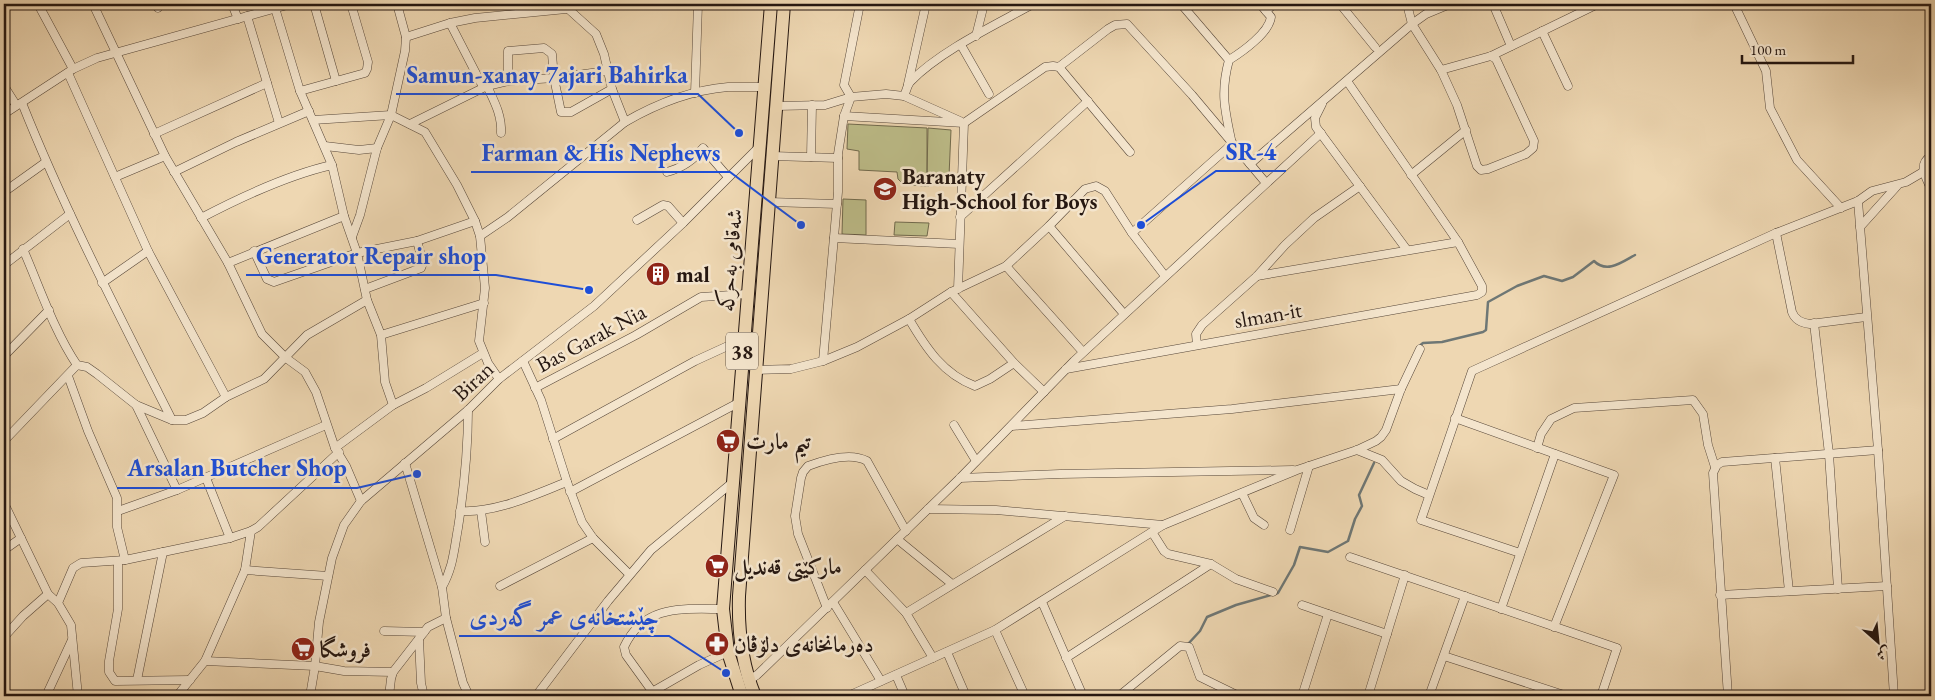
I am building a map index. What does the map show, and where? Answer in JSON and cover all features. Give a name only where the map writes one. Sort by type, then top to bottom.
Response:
[{"type":"main road","name":"شەقامی بەحرکە","points":[[742,696],[728,652],[723,609],[771,4]]},
{"type":"main road","name":"شەقامی بەحرکە","points":[[755,696],[744,660],[738,610],[784,4]]},
{"type":"main road","points":[[758,178],[765,182],[772,178]]},
{"type":"street","points":[[38,4],[70,71],[114,177],[148,251],[226,397]]},
{"type":"street","points":[[93,4],[165,156],[228,263],[262,334],[286,358],[305,372],[316,392],[326,425],[361,501]]},
{"type":"street","points":[[232,4],[238,19]]},
{"type":"street","points":[[4,114],[70,71],[97,58],[291,4]]},
{"type":"street","points":[[314,4],[336,81]]},
{"type":"street","points":[[300,91],[365,73],[367,70],[368,62],[351,4]]},
{"type":"street","points":[[352,237],[360,215],[377,148],[391,115],[405,51],[406,37],[396,4]]},
{"type":"street","points":[[695,93],[698,4]]},
{"type":"street","points":[[851,96],[844,85],[860,4]]},
{"type":"street","points":[[904,96],[926,4]]},
{"type":"street","points":[[976,36],[984,4]]},
{"type":"street","points":[[908,84],[934,63],[961,45],[1033,4]]},
{"type":"street","points":[[1181,4],[1229,60]]},
{"type":"street","points":[[1232,144],[1223,98],[1224,77],[1229,60],[1244,51],[1268,25],[1271,17],[1260,4]]},
{"type":"street","points":[[1266,11],[1274,4]]},
{"type":"street","points":[[1340,4],[1375,47]]},
{"type":"street","points":[[1407,4],[1412,24],[1440,70],[1466,130],[1477,166],[1481,170],[1526,154],[1533,148],[1534,140],[1496,59],[1491,56]]},
{"type":"street","points":[[1250,164],[1412,24],[1426,14],[1450,4]]},
{"type":"street","points":[[1493,4],[1511,46]]},
{"type":"street","points":[[1440,70],[1491,56],[1598,4]]},
{"type":"street","points":[[1734,4],[1766,71],[1770,108],[1797,160],[1841,208]]},
{"type":"street","points":[[406,37],[450,23],[565,6],[596,34],[612,89],[625,122]]},
{"type":"street","points":[[275,8],[300,91],[332,165],[344,216],[357,253],[367,300],[382,335],[385,382],[393,405]]},
{"type":"street","points":[[247,16],[279,123]]},
{"type":"street","points":[[450,23],[499,114],[501,133]]},
{"type":"street","points":[[844,116],[964,123],[1045,67],[1059,67],[1108,29],[1116,25],[1128,24],[1266,182]]},
{"type":"street","points":[[1542,31],[1568,86]]},
{"type":"street","points":[[961,45],[989,94]]},
{"type":"street","points":[[508,81],[508,50],[544,48],[552,54],[554,78],[561,112],[571,112],[612,89]]},
{"type":"street","points":[[1059,67],[1130,152]]},
{"type":"street","points":[[410,124],[485,86],[508,81],[554,78],[607,70]]},
{"type":"street","points":[[1257,276],[1458,242],[1346,81]]},
{"type":"street","points":[[154,134],[267,83]]},
{"type":"street","points":[[4,86],[19,104],[102,283],[172,420]]},
{"type":"street","points":[[480,236],[508,217],[625,122],[663,103],[695,93],[728,88],[763,88]]},
{"type":"street","points":[[776,106],[825,105],[851,96],[886,94],[904,96],[964,123]]},
{"type":"street","points":[[823,361],[837,204],[838,158],[844,116],[851,96]]},
{"type":"street","points":[[1326,98],[1315,118],[1315,124],[1407,250]]},
{"type":"street","points":[[960,217],[1088,101]]},
{"type":"street","points":[[811,157],[812,106]]},
{"type":"street","points":[[174,172],[279,123],[309,112]]},
{"type":"street","points":[[313,120],[391,115],[424,132],[457,185],[475,220],[480,236],[485,288],[479,341],[483,353],[499,380]]},
{"type":"street","points":[[964,123],[959,244],[954,290],[1014,363],[1044,392]]},
{"type":"street","points":[[1411,175],[1466,130]]},
{"type":"street","points":[[749,680],[757,675],[960,478],[1083,352],[1321,133]]},
{"type":"street","points":[[1132,233],[1232,144]]},
{"type":"street","points":[[325,146],[359,150],[377,148]]},
{"type":"street","points":[[667,172],[679,169],[687,164],[703,148],[728,177]]},
{"type":"street","name":"Biran","points":[[310,696],[319,622],[332,558],[344,524],[361,501],[468,410],[499,380],[594,306],[683,223],[759,148]]},
{"type":"street","points":[[114,177],[165,156]]},
{"type":"street","points":[[772,156],[838,158]]},
{"type":"street","points":[[1931,156],[1924,162],[1923,172],[1931,189]]},
{"type":"street","points":[[4,192],[46,162]]},
{"type":"street","points":[[201,218],[241,198],[314,169],[332,165]]},
{"type":"street","points":[[1520,553],[1421,520],[1472,371],[1776,233],[1858,201],[1872,192],[1898,185],[1923,172]]},
{"type":"street","points":[[1860,227],[1898,185]]},
{"type":"street","points":[[756,370],[791,369],[823,361],[857,347],[909,319],[954,290],[1006,266],[1049,226],[1084,189],[1096,186],[1105,191],[1132,233],[1165,276]]},
{"type":"street","points":[[1197,345],[1196,334],[1198,329],[1257,276],[1285,245],[1314,218],[1360,186]]},
{"type":"street","points":[[1858,201],[1878,450],[1894,696]]},
{"type":"street","points":[[769,202],[837,204]]},
{"type":"street","points":[[637,220],[663,205],[668,206],[683,223]]},
{"type":"street","points":[[4,264],[70,214]]},
{"type":"street","points":[[228,263],[344,216]]},
{"type":"street","points":[[254,251],[268,279],[274,282],[357,253],[416,241],[475,220]]},
{"type":"street","points":[[1049,226],[1124,314]]},
{"type":"street","points":[[1776,233],[1792,312],[1796,318],[1802,323],[1814,323],[1866,317]]},
{"type":"street","points":[[834,238],[959,244]]},
{"type":"street","points":[[365,289],[421,268],[423,263],[416,241]]},
{"type":"street","name":"slman-it","points":[[1066,370],[1478,295],[1482,292],[1482,286],[1458,242]]},
{"type":"street","points":[[23,249],[49,310],[70,355],[77,365],[97,374],[136,405],[172,420],[186,420],[203,413],[226,397],[264,379],[286,358],[294,346],[307,335],[367,300]]},
{"type":"street","points":[[102,283],[148,251]]},
{"type":"street","points":[[1006,266],[1083,352]]},
{"type":"street","name":"Bas Garak Nia","points":[[535,388],[636,335],[701,297],[747,294]]},
{"type":"street","points":[[382,335],[484,302]]},
{"type":"street","points":[[4,353],[49,310]]},
{"type":"street","points":[[909,319],[925,347],[944,368],[961,381],[975,386],[990,379],[1014,363]]},
{"type":"street","points":[[1814,323],[1829,454],[1838,589]]},
{"type":"street","points":[[552,439],[695,361],[743,339]]},
{"type":"street","points":[[848,696],[995,630],[1163,525],[1297,470],[1357,450],[1381,437],[1386,430],[1401,389],[1420,349]]},
{"type":"street","points":[[58,603],[73,568],[81,563],[121,561],[230,538],[258,527],[337,450],[393,405],[426,388],[483,353]]},
{"type":"street","points":[[523,361],[535,388],[582,522],[594,538],[630,574]]},
{"type":"street","points":[[4,441],[77,365]]},
{"type":"street","points":[[68,376],[88,431],[116,498],[118,511],[117,527],[121,561],[118,609],[109,672],[115,681],[190,680]]},
{"type":"street","points":[[1012,426],[1232,409],[1401,389]]},
{"type":"street","points":[[1538,448],[1541,434],[1550,419],[1574,408],[1693,400],[1703,414],[1708,445],[1715,467]]},
{"type":"street","points":[[570,492],[738,403]]},
{"type":"street","points":[[136,405],[177,490]]},
{"type":"street","points":[[442,587],[450,573],[460,511],[468,450],[468,410]]},
{"type":"street","points":[[1455,418],[1614,475],[1554,627]]},
{"type":"street","points":[[118,511],[177,490],[326,425]]},
{"type":"street","points":[[954,425],[976,461]]},
{"type":"street","points":[[1357,450],[1382,460],[1401,481],[1429,495]]},
{"type":"street","points":[[1728,696],[1713,473],[1715,467],[1722,462],[1878,450]]},
{"type":"street","points":[[1501,609],[1555,454]]},
{"type":"street","points":[[881,681],[830,605],[798,534],[795,516],[802,472],[808,466],[860,457],[867,461],[906,530]]},
{"type":"street","points":[[1775,458],[1789,591]]},
{"type":"street","points":[[405,463],[442,587],[446,618],[463,684],[469,696]]},
{"type":"street","points":[[1290,530],[1309,466]]},
{"type":"street","points":[[960,478],[1297,470]]},
{"type":"street","points":[[206,478],[230,538]]},
{"type":"street","points":[[460,511],[481,510],[515,502],[567,482]]},
{"type":"street","points":[[536,696],[630,574],[651,550],[733,482]]},
{"type":"street","points":[[1242,493],[1254,518],[1264,525]]},
{"type":"street","points":[[4,503],[48,594],[58,603],[71,626],[78,696]]},
{"type":"street","points":[[928,509],[996,510],[1163,525]]},
{"type":"street","points":[[481,510],[484,542]]},
{"type":"street","points":[[906,613],[1065,516]]},
{"type":"street","points":[[178,696],[205,661],[245,570],[251,531]]},
{"type":"street","points":[[1152,532],[1168,554],[1211,564],[1236,579],[1273,592]]},
{"type":"street","points":[[4,550],[21,538]]},
{"type":"street","points":[[500,586],[594,538]]},
{"type":"street","points":[[897,539],[952,584]]},
{"type":"street","points":[[137,680],[163,552]]},
{"type":"street","points":[[1350,557],[1617,648],[1601,696]]},
{"type":"street","points":[[1066,658],[1211,564]]},
{"type":"street","points":[[245,570],[328,576]]},
{"type":"street","points":[[866,570],[906,613],[933,658]]},
{"type":"street","points":[[1368,696],[1405,576]]},
{"type":"street","points":[[1720,595],[1887,586]]},
{"type":"street","points":[[4,637],[23,616],[48,594]]},
{"type":"street","points":[[1429,696],[1465,596]]},
{"type":"street","points":[[1042,602],[1084,696]]},
{"type":"street","points":[[1302,605],[1387,634]]},
{"type":"street","points":[[652,692],[626,655],[624,648],[639,626],[651,616],[670,610],[723,609]]},
{"type":"street","points":[[1302,696],[1328,614]]},
{"type":"street","points":[[4,629],[23,616]]},
{"type":"street","points":[[389,696],[393,672],[428,627],[446,618]]},
{"type":"street","points":[[995,630],[1025,696]]},
{"type":"street","points":[[384,632],[422,635]]},
{"type":"street","points":[[422,635],[421,683],[424,696]]},
{"type":"street","points":[[46,696],[72,640]]},
{"type":"street","points":[[1119,696],[1180,646],[1189,647],[1200,677],[1239,696]]},
{"type":"street","points":[[645,696],[699,665],[728,652]]},
{"type":"street","points":[[947,652],[966,696]]},
{"type":"street","points":[[1444,656],[1542,692],[1566,696]]},
{"type":"street","points":[[205,661],[315,666],[344,671],[393,672]]},
{"type":"street","points":[[896,674],[906,696]]},
{"type":"street","points":[[1128,696],[1129,686]]},
{"type":"green space","points":[[848,124],[927,128],[927,174],[928,128],[951,130],[949,176],[927,175],[930,176],[929,186],[904,185],[898,179],[897,172],[859,170],[859,151],[847,149]]},
{"type":"green space","points":[[843,199],[866,200],[866,235],[842,234]]},
{"type":"green space","points":[[895,222],[929,223],[927,236],[894,235]]},
{"type":"waterway","points":[[1418,347],[1423,343],[1442,342],[1483,332],[1486,330],[1488,302],[1517,286],[1544,276],[1562,281],[1573,277],[1594,261],[1599,265],[1609,267],[1635,255]]},
{"type":"waterway","points":[[1188,644],[1200,631],[1207,617],[1236,605],[1278,593],[1294,565],[1300,547],[1328,552],[1348,541],[1355,519],[1362,506],[1359,495],[1374,463]]},
{"type":"place","name":"Samun-xanay 7ajari Bahirka","points":[[739,133]]},
{"type":"place","name":"Baranaty High-School for Boys","points":[[885,189]]},
{"type":"place","name":"Farman & His Nephews","points":[[801,225]]},
{"type":"place","name":"SR-4","points":[[1141,225]]},
{"type":"place","name":"mal","points":[[658,274]]},
{"type":"place","name":"Generator Repair shop","points":[[589,290]]},
{"type":"place","name":"تيم مارت","points":[[728,441]]},
{"type":"place","name":"Arsalan Butcher Shop","points":[[417,474]]},
{"type":"place","name":"مارکێتی قەندیل","points":[[717,566]]},
{"type":"place","name":"دەرمانخانەی دلۆڤان","points":[[717,644]]},
{"type":"place","name":"فروشگا","points":[[303,649]]},
{"type":"place","name":"چێشتخانەی عمر گەردی","points":[[726,673]]}]
